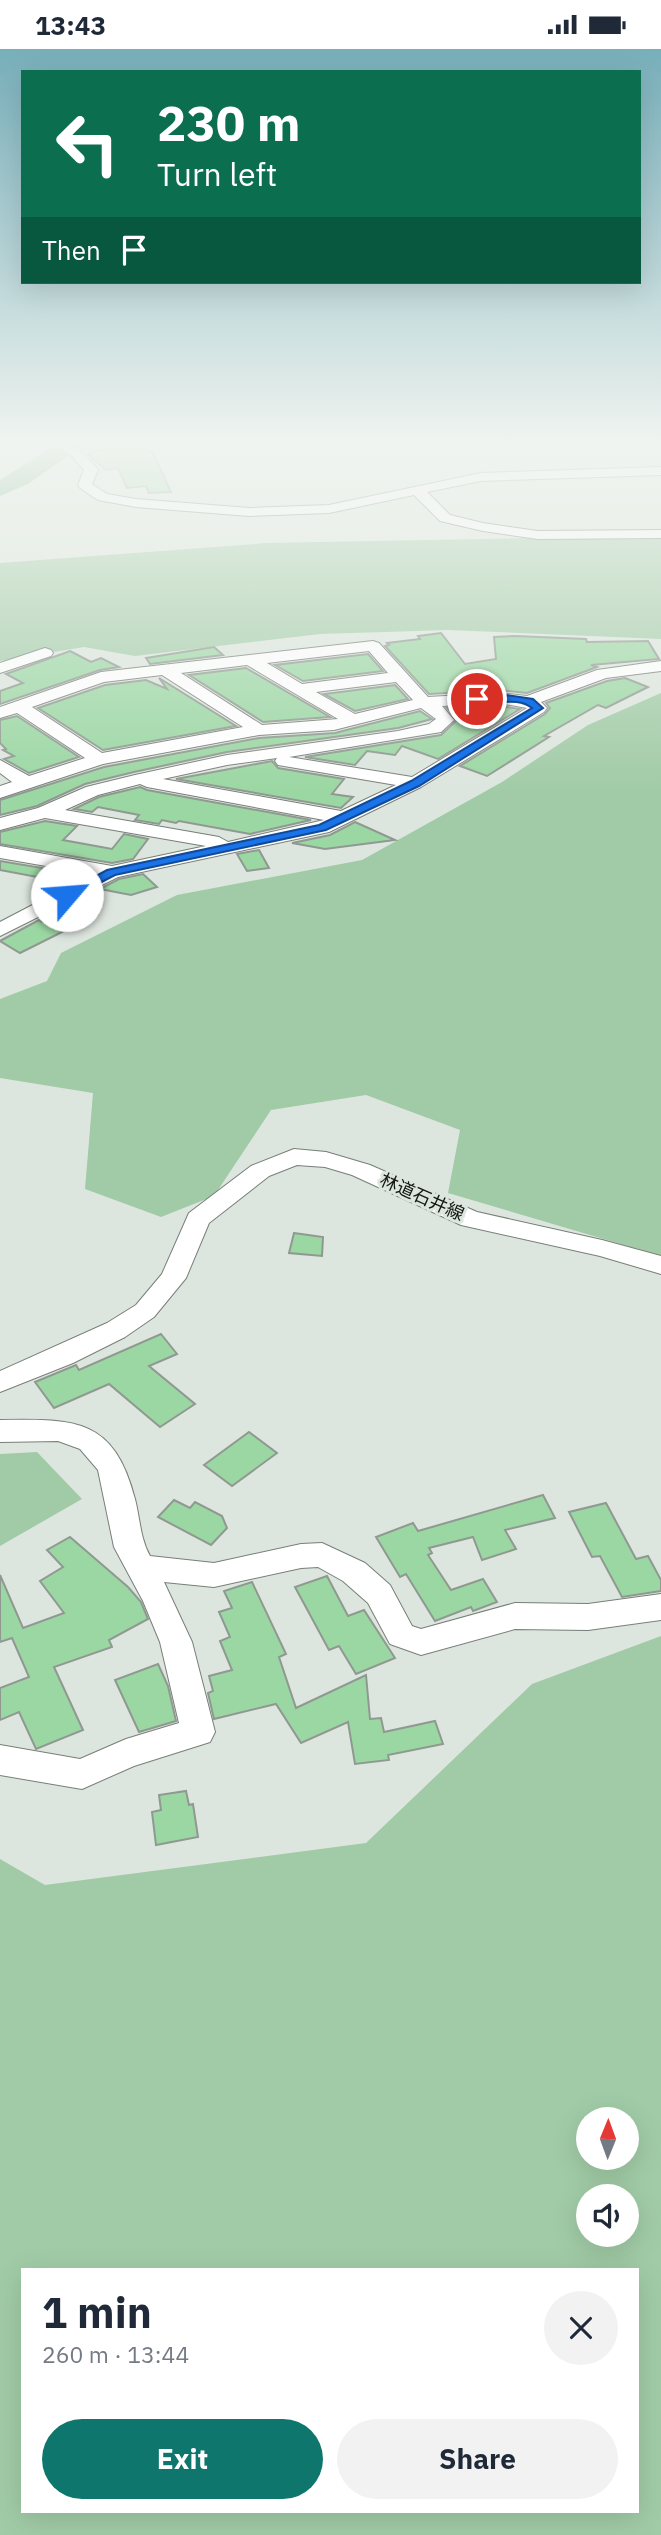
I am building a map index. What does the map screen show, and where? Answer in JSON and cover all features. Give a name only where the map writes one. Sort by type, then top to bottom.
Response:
[{"type":"street","points":[[0,713],[101,677],[373,646],[424,702],[440,712],[445,720],[435,728],[262,757],[227,760],[135,780],[92,791],[45,812],[0,824]]},
{"type":"street","points":[[0,668],[45,653]]},
{"type":"street","points":[[248,659],[352,720]]},
{"type":"street","points":[[0,792],[100,759],[259,730],[334,725],[424,702],[499,698],[529,701],[603,673],[661,666]]},
{"type":"street","points":[[164,669],[259,730]]},
{"type":"street","points":[[298,688],[402,676]]},
{"type":"street","points":[[0,930],[111,872],[322,828],[415,783],[537,710],[529,701]]},
{"type":"street","points":[[20,706],[100,759]]},
{"type":"street","points":[[262,757],[415,783]]},
{"type":"street","points":[[0,765],[26,782]]},
{"type":"street","points":[[135,780],[341,817]]},
{"type":"street","points":[[45,812],[232,845]]},
{"type":"street","points":[[0,852],[111,872]]},
{"type":"street","name":"林道石井線","points":[[0,1382],[63,1356],[116,1330],[145,1311],[173,1278],[198,1219],[260,1171],[294,1157],[326,1160],[402,1187],[470,1219],[602,1248],[661,1265]]},
{"type":"street","points":[[0,1431],[59,1430],[90,1441],[111,1466],[121,1501],[129,1547],[158,1599],[176,1642],[198,1732],[127,1754],[82,1774],[0,1760]]},
{"type":"street","points":[[140,1567],[214,1575],[301,1556],[322,1555],[354,1572],[379,1594],[401,1635],[421,1642],[515,1616],[588,1617],[661,1607]]},
{"type":"green space","points":[[40,560],[661,560],[661,639],[448,630],[320,634],[135,656],[84,647],[0,661],[0,563]]},
{"type":"green space","points":[[661,693],[661,1256],[448,1193],[460,1130],[366,1095],[271,1110],[214,1196],[161,1217],[85,1189],[93,1093],[0,1078],[0,999],[47,981],[61,953],[177,895],[362,860],[502,782],[588,725]]},
{"type":"green space","points":[[37,1452],[82,1499],[0,1546],[0,1454]]},
{"type":"green space","points":[[661,1636],[661,2535],[0,2535],[0,1859],[45,1885],[366,1843],[532,1684]]},
{"type":"building","points":[[441,633],[465,664],[496,659],[494,637],[515,636],[586,639],[587,642],[648,641],[659,659],[591,665],[597,667],[527,693],[499,690],[429,694],[385,646],[389,645],[387,643]]},
{"type":"building","points":[[214,647],[223,655],[150,664],[146,658]]},
{"type":"building","points":[[70,651],[91,662],[101,658],[119,667],[100,670],[0,704],[0,691],[23,683],[6,674]]},
{"type":"building","points":[[368,654],[383,671],[303,681],[275,665]]},
{"type":"building","points":[[246,668],[330,717],[263,722],[189,675]]},
{"type":"building","points":[[159,678],[236,726],[103,750],[38,708],[105,685],[146,680],[167,689]]},
{"type":"building","points":[[625,678],[648,687],[606,708],[598,705],[544,736],[549,737],[487,776],[460,766],[545,714],[550,708],[546,703],[607,681]]},
{"type":"building","points":[[395,685],[408,699],[355,711],[324,694]]},
{"type":"building","points":[[499,706],[520,709],[438,759],[402,746],[395,755],[367,751],[355,765],[305,757],[441,735],[457,720],[447,708]]},
{"type":"building","points":[[420,711],[432,719],[398,728],[227,752],[134,772],[85,784],[37,806],[0,815],[0,800],[104,767],[259,738],[335,733]]},
{"type":"building","points":[[17,716],[79,757],[29,773],[4,759],[14,756],[3,750],[6,749],[0,743],[0,720]]},
{"type":"building","points":[[272,761],[278,768],[344,779],[332,794],[353,797],[341,808],[176,779]]},
{"type":"building","points":[[140,787],[311,820],[250,834],[179,821],[176,823],[162,820],[159,824],[135,820],[139,815],[98,807],[92,812],[74,809],[99,797]]},
{"type":"building","points":[[45,821],[77,826],[63,840],[112,849],[124,834],[148,839],[133,859],[112,863],[0,844],[0,832]]},
{"type":"building","points":[[355,822],[395,840],[325,849],[292,843],[330,835]]},
{"type":"building","points":[[259,850],[269,868],[247,871],[237,854]]},
{"type":"building","points":[[0,861],[84,875],[69,883],[0,870]]},
{"type":"building","points":[[143,874],[157,887],[131,895],[100,889],[119,879]]},
{"type":"building","points":[[91,900],[98,914],[20,953],[0,941],[39,920],[42,922]]},
{"type":"building","points":[[294,1233],[323,1237],[322,1256],[289,1253]]},
{"type":"building","points":[[161,1334],[177,1354],[149,1366],[195,1404],[160,1427],[109,1384],[54,1408],[35,1382],[76,1365],[79,1370]]},
{"type":"building","points":[[249,1432],[277,1453],[232,1486],[204,1465]]},
{"type":"building","points":[[543,1495],[555,1518],[505,1530],[516,1549],[482,1560],[473,1537],[429,1548],[432,1553],[428,1555],[451,1590],[483,1579],[497,1602],[473,1611],[471,1607],[435,1621],[406,1574],[400,1577],[376,1537],[413,1523],[418,1531]]},
{"type":"building","points":[[174,1500],[190,1508],[195,1502],[222,1516],[227,1528],[211,1545],[158,1517]]},
{"type":"building","points":[[606,1503],[636,1559],[648,1556],[661,1580],[661,1591],[622,1597],[600,1556],[592,1557],[569,1512]]},
{"type":"building","points":[[70,1537],[128,1587],[141,1602],[148,1619],[109,1640],[112,1647],[54,1667],[83,1730],[36,1749],[19,1712],[0,1720],[0,1688],[29,1677],[12,1638],[0,1642],[0,1575],[23,1628],[64,1613],[40,1581],[63,1567],[47,1550]]},
{"type":"building","points":[[327,1576],[348,1616],[364,1610],[395,1658],[356,1674],[339,1646],[329,1650],[295,1587]]},
{"type":"building","points":[[252,1582],[286,1654],[279,1657],[296,1708],[366,1675],[370,1719],[381,1718],[384,1732],[435,1721],[443,1744],[388,1755],[389,1760],[355,1764],[348,1722],[301,1743],[276,1704],[214,1719],[208,1693],[213,1691],[209,1676],[232,1670],[220,1641],[230,1637],[219,1612],[232,1608],[224,1591]]},
{"type":"building","points":[[158,1664],[168,1686],[176,1721],[139,1732],[115,1680]]},
{"type":"building","points":[[186,1791],[189,1805],[193,1804],[198,1837],[156,1845],[152,1812],[161,1810],[159,1795]]},
{"type":"route","points":[[67,895],[111,872],[322,828],[415,783],[538,708],[529,701],[477,699]]}]
